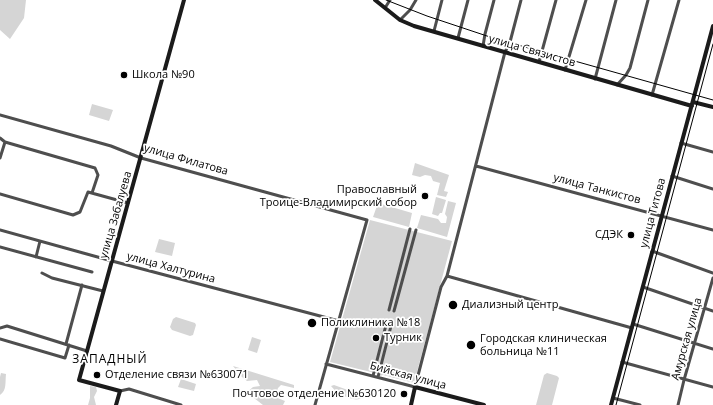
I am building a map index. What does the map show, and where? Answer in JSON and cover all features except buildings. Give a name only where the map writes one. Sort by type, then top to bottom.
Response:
[{"type":"street","name":"улица Забалуева","points":[[120,391],[79,380],[184,0]]},
{"type":"street","name":"улица Связистов","points":[[375,0],[400,20],[414,26],[652,95],[713,107]]},
{"type":"street","points":[[385,8],[390,0]]},
{"type":"street","points":[[400,20],[410,10],[416,0]]},
{"type":"street","points":[[434,31],[442,0]]},
{"type":"street","points":[[458,38],[468,0]]},
{"type":"street","points":[[483,46],[494,0]]},
{"type":"street","points":[[411,405],[442,287],[447,276],[505,52],[510,42],[521,0]]},
{"type":"street","points":[[539,62],[556,0]]},
{"type":"street","points":[[565,70],[586,0]]},
{"type":"street","points":[[595,79],[616,0]]},
{"type":"street","points":[[617,85],[630,68],[648,0]]},
{"type":"street","points":[[652,95],[679,0]]},
{"type":"street","name":"улица Титова","points":[[611,405],[713,26]]},
{"type":"street","name":"улица Филатова","points":[[0,115],[111,146],[141,158],[367,220],[339,321]]},
{"type":"street","points":[[0,138],[5,142],[95,168],[98,175],[92,193]]},
{"type":"street","points":[[0,158],[5,142]]},
{"type":"street","points":[[681,143],[713,152]]},
{"type":"street","name":"улица Танкистов","points":[[476,166],[713,230]]},
{"type":"street","points":[[672,176],[713,189]]},
{"type":"street","points":[[0,194],[73,215],[80,212],[88,192],[128,203]]},
{"type":"street","points":[[389,310],[410,229]]},
{"type":"street","name":"улица Халтурина","points":[[0,230],[339,321]]},
{"type":"street","points":[[394,311],[416,230]]},
{"type":"street","points":[[36,257],[40,241]]},
{"type":"street","points":[[0,247],[92,272]]},
{"type":"street","points":[[652,251],[713,273]]},
{"type":"street","points":[[42,272],[52,278],[103,291]]},
{"type":"street","points":[[447,276],[713,349]]},
{"type":"street","name":"Амурская улица","points":[[678,405],[713,278]]},
{"type":"street","points":[[0,339],[65,358],[82,285]]},
{"type":"street","points":[[643,287],[713,311]]},
{"type":"street","points":[[315,405],[339,321]]},
{"type":"street","points":[[373,376],[386,325]]},
{"type":"street","points":[[0,328],[7,326],[87,350]]},
{"type":"street","points":[[378,377],[391,326]]},
{"type":"street","points":[[622,362],[713,387]]},
{"type":"street","name":"Бийская улица","points":[[326,364],[484,405]]},
{"type":"street","points":[[116,405],[120,391],[129,390],[181,405]]},
{"type":"street","points":[[613,398],[640,405]]},
{"type":"shaded area","points":[[0,0],[26,0],[24,18],[10,39],[0,30]]},
{"type":"shaded area","points":[[92,104],[113,110],[109,121],[89,115]]},
{"type":"shaded area","points":[[415,163],[449,175],[444,191],[448,192],[446,197],[437,195],[440,183],[433,181],[431,176],[425,175],[420,177],[412,175]]},
{"type":"shaded area","points":[[436,197],[446,200],[442,213],[438,216],[432,214]]},
{"type":"shaded area","points":[[448,201],[456,203],[447,237],[417,228],[421,215],[438,219],[441,223],[446,223],[447,217],[445,214]]},
{"type":"shaded area","points":[[378,203],[412,213],[409,227],[373,217]]},
{"type":"shaded area","points":[[370,220],[452,241],[414,383],[383,375],[380,376],[379,374],[330,362]]},
{"type":"shaded area","points":[[159,239],[175,243],[172,256],[155,252]]},
{"type":"shaded area","points":[[176,317],[195,323],[196,325],[193,335],[190,336],[172,330],[170,327],[173,319]]},
{"type":"shaded area","points":[[252,337],[261,340],[257,353],[248,350]]},
{"type":"shaded area","points":[[233,366],[294,385],[294,388],[281,385],[278,388],[275,397],[285,401],[283,405],[263,405],[246,393],[253,387],[260,386],[257,380],[247,381]]},
{"type":"shaded area","points":[[1,373],[6,374],[6,383],[5,389],[0,395],[0,377]]},
{"type":"shaded area","points":[[547,373],[559,378],[552,405],[536,405],[544,375]]},
{"type":"shaded area","points":[[181,379],[196,384],[194,391],[178,387]]},
{"type":"shaded area","points":[[334,385],[356,393],[361,392],[364,397],[361,399],[355,399],[339,395],[331,386]]},
{"type":"shaded area","points":[[90,386],[96,387],[97,391],[94,397],[96,405],[88,405],[90,398]]},
{"type":"tram line","points":[[386,0],[427,16],[493,38],[713,100]]},
{"type":"tram line","points":[[616,405],[713,44]]},
{"type":"place","name":"Школа №90","points":[[124,75]]},
{"type":"place","name":"Православный Троице-Владимирский собор","points":[[425,196]]},
{"type":"place","name":"СДЭК","points":[[631,235]]},
{"type":"place","name":"Диализный центр","points":[[453,305]]},
{"type":"place","name":"Поликлиника №18","points":[[312,323]]},
{"type":"place","name":"Турник","points":[[376,338]]},
{"type":"place","name":"Городская клиническая больница №11","points":[[471,345]]},
{"type":"place","name":"Отделение связи №630071","points":[[97,375]]},
{"type":"place","name":"Почтовое отделение №630120","points":[[404,394]]},
{"type":"district","name":"ЗАПАДНЫЙ","points":[[110,360]]}]
